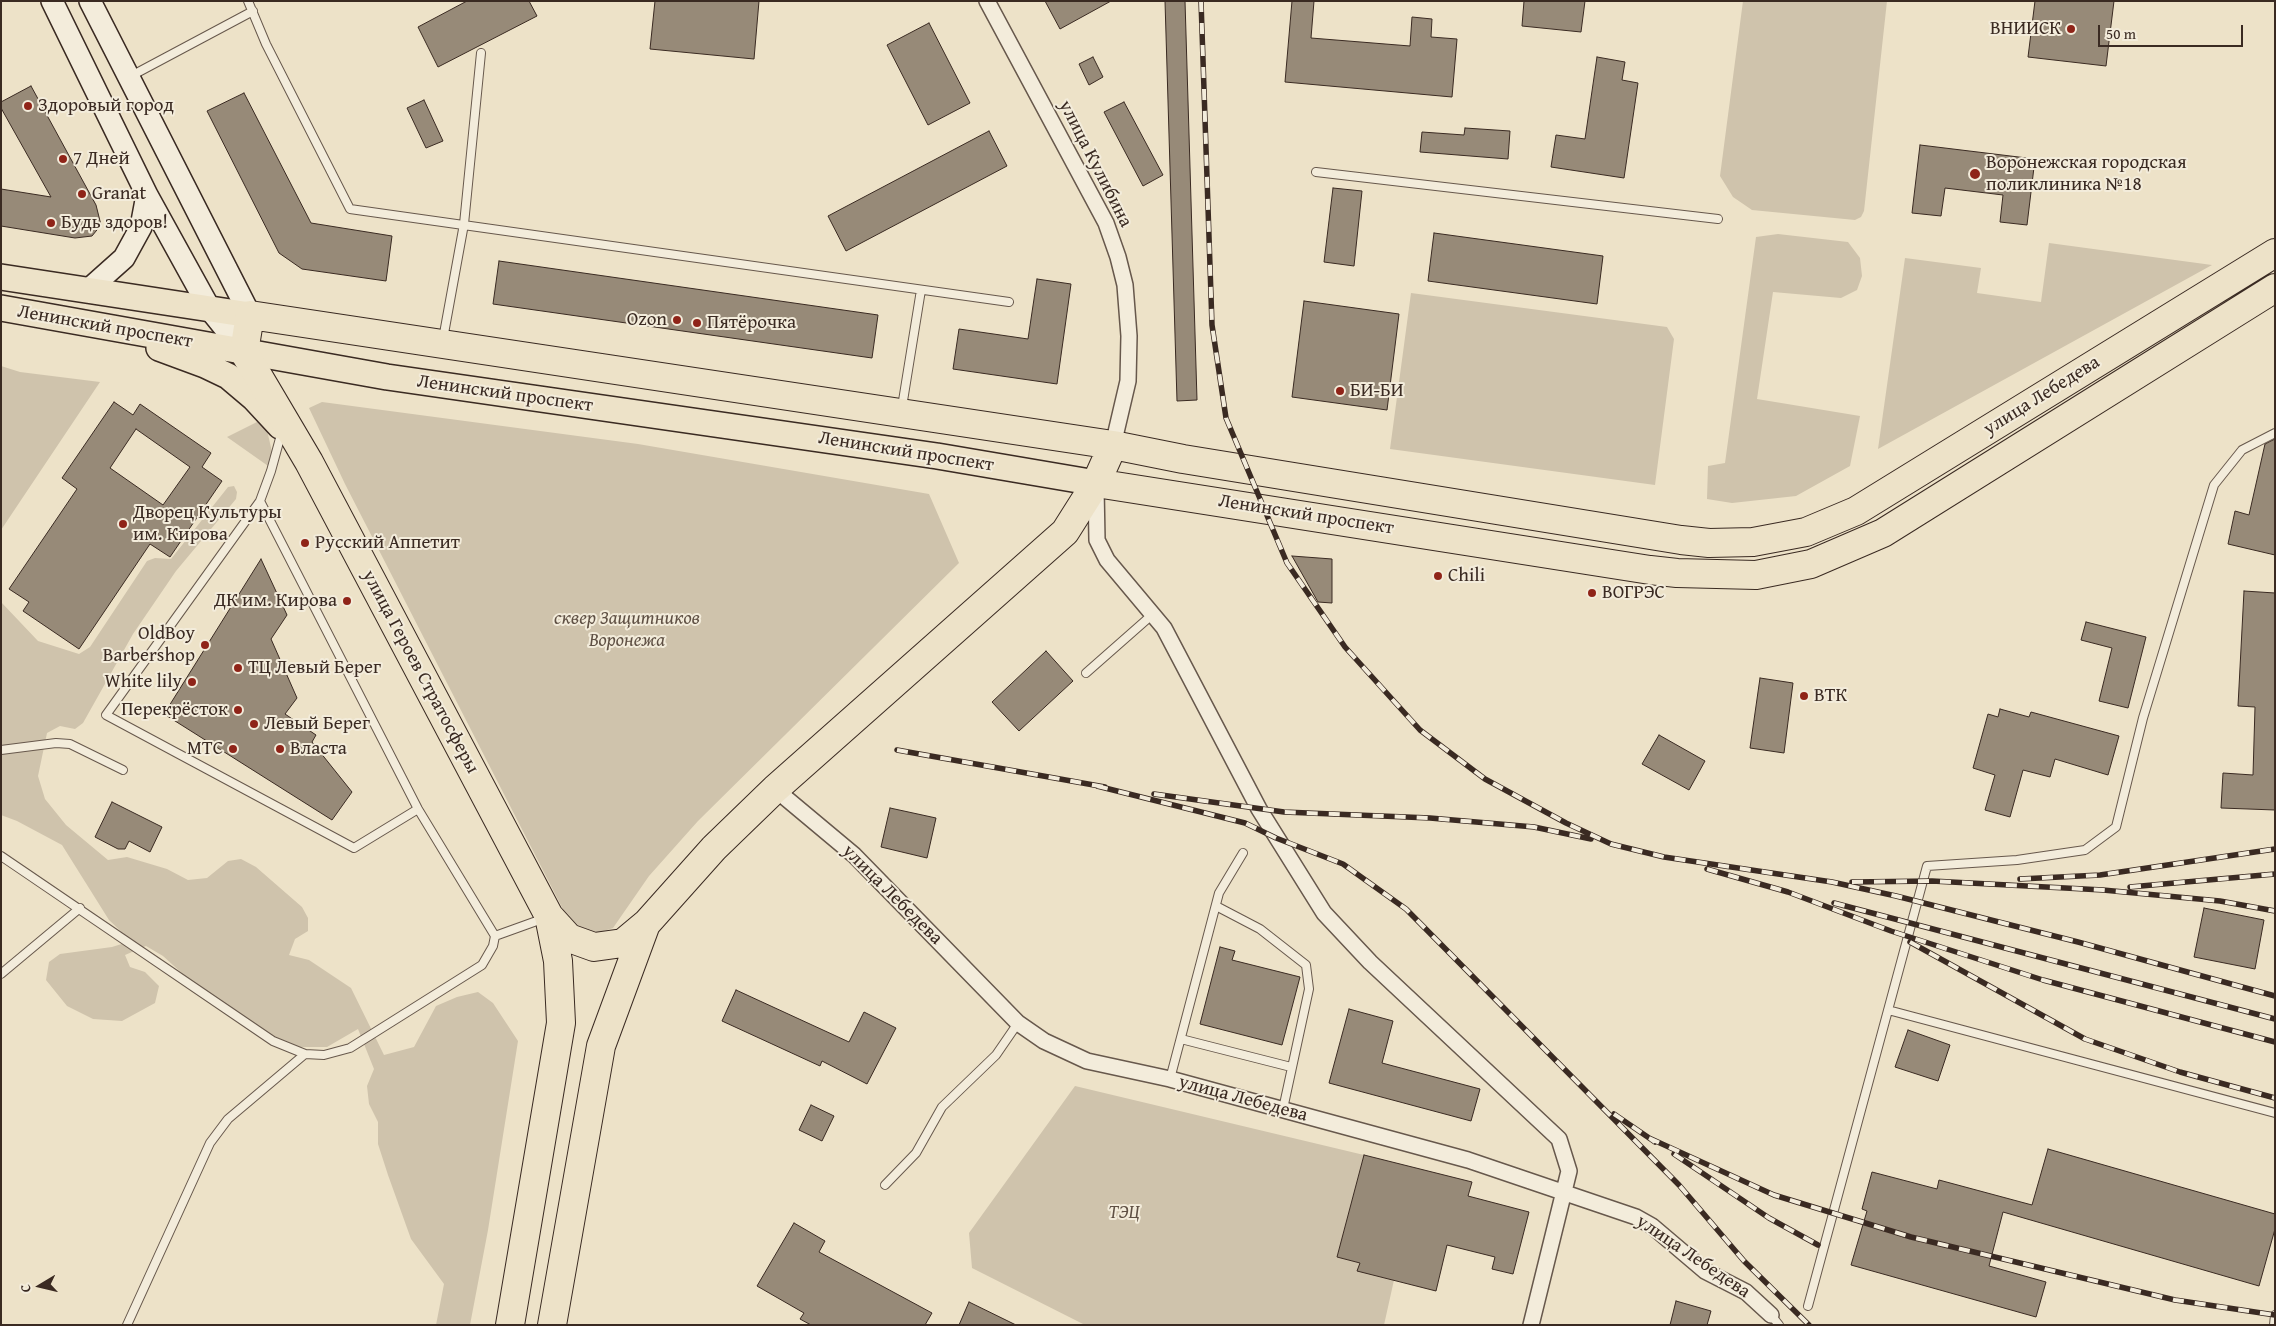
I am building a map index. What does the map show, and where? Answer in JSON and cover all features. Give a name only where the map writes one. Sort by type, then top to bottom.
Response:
[{"type":"highway","name":"улица Лебедева","points":[[1806,532],[1856,511],[2275,253]]},
{"type":"highway","name":"улица Лебедева","points":[[1811,564],[1883,533],[2275,288]]},
{"type":"highway","name":"Ленинский проспект","points":[[250,315],[1113,445],[1183,459],[1700,542],[1753,542],[1806,532]]},
{"type":"highway","points":[[244,352],[250,315]]},
{"type":"highway","name":"улица Героев Стратосферы","points":[[244,352],[302,449],[549,916]]},
{"type":"highway","points":[[549,916],[570,938],[594,948],[623,943],[646,923],[714,848],[775,788],[1065,532],[1096,483],[1113,445]]},
{"type":"highway","name":"Ленинский проспект","points":[[1096,483],[1650,570],[1756,575],[1811,564]]},
{"type":"highway","points":[[510,1325],[561,1023],[558,961],[549,916]]},
{"type":"highway","points":[[552,1325],[601,1046],[646,923]]},
{"type":"main road","name":"улица Героев Стратосферы","points":[[52,1],[147,195],[211,311],[244,352]]},
{"type":"main road","points":[[90,1],[250,315]]},
{"type":"main road","points":[[87,291],[124,258],[141,227],[147,195]]},
{"type":"main road","name":"Ленинский проспект","points":[[1,277],[211,311],[250,315]]},
{"type":"main road","name":"Ленинский проспект","points":[[1,308],[387,377],[937,456],[1096,483]]},
{"type":"main road","points":[[83,322],[205,365],[228,376],[254,398],[302,449]]},
{"type":"street","name":"улица Кулибина","points":[[987,1],[1106,223],[1118,257],[1125,285],[1129,336],[1128,381],[1113,445]]},
{"type":"street","points":[[1096,483],[1096,540],[1107,560],[1164,628],[1276,838],[1324,913],[1370,962],[1558,1139],[1568,1171],[1565,1192],[1531,1325]]},
{"type":"street","name":"улица Лебедева","points":[[775,788],[854,855],[1018,1022],[1044,1041],[1087,1061],[1170,1079],[1468,1160],[1636,1217],[1652,1226],[1705,1271],[1746,1292],[1775,1320]]},
{"type":"lane","points":[[248,1],[266,44],[350,209],[1009,302]]},
{"type":"lane","points":[[129,77],[253,11]]},
{"type":"lane","points":[[442,344],[464,224],[481,53]]},
{"type":"lane","points":[[1316,172],[1718,219]]},
{"type":"lane","points":[[901,412],[921,290]]},
{"type":"lane","points":[[282,428],[271,471],[260,501],[106,715],[354,848],[418,809]]},
{"type":"lane","points":[[1808,1306],[1927,866],[2017,860],[2084,850],[2116,827],[2143,718],[2214,485],[2242,450],[2275,433]]},
{"type":"lane","points":[[1,856],[274,1041],[305,1054],[324,1055],[350,1048],[482,965],[494,946],[495,936],[418,809],[260,501]]},
{"type":"lane","points":[[1086,673],[1153,614]]},
{"type":"lane","points":[[1,750],[56,743],[70,744],[123,770]]},
{"type":"lane","points":[[1170,1079],[1219,893],[1243,853]]},
{"type":"lane","points":[[1216,906],[1260,929],[1306,965],[1308,988],[1283,1109]]},
{"type":"lane","points":[[1,974],[80,908]]},
{"type":"lane","points":[[495,936],[549,916]]},
{"type":"lane","points":[[1888,1010],[2275,1113]]},
{"type":"lane","points":[[885,1185],[916,1153],[942,1107],[996,1055],[1018,1022]]},
{"type":"lane","points":[[1181,1039],[1291,1068]]},
{"type":"lane","points":[[127,1325],[210,1143],[228,1119],[305,1054]]},
{"type":"lane","points":[[2274,1325],[2275,1315]]},
{"type":"green space","points":[[1743,1],[1887,1],[1864,211],[1861,217],[1855,220],[1752,210],[1733,197],[1720,176]]},
{"type":"green space","points":[[1778,234],[1848,242],[1860,258],[1862,276],[1857,290],[1841,298],[1773,292],[1757,399],[1860,416],[1850,466],[1796,496],[1732,503],[1707,499],[1708,466],[1725,463],[1756,237]]},
{"type":"green space","points":[[2049,243],[2212,265],[1878,449],[1905,258],[1981,268],[1977,293],[2041,302]]},
{"type":"green space","points":[[1411,293],[1667,327],[1674,339],[1655,485],[1390,449]]},
{"type":"green space","points":[[1,366],[20,372],[100,382],[1,530]]},
{"type":"green space","name":"сквер Защитников Воронежа","points":[[322,402],[638,444],[929,494],[959,563],[698,821],[649,876],[613,928],[598,933],[583,932],[570,923],[345,484],[309,408]]},
{"type":"green space","points":[[259,421],[267,430],[272,452],[271,468],[227,437]]},
{"type":"green space","points":[[234,486],[237,492],[236,499],[176,571],[133,634],[83,723],[75,729],[60,726],[47,733],[38,776],[45,799],[66,825],[108,860],[127,857],[167,869],[188,880],[207,878],[228,861],[241,859],[256,867],[302,907],[308,918],[308,931],[295,939],[289,955],[309,960],[351,988],[384,1055],[414,1047],[436,1006],[457,997],[478,992],[493,1003],[518,1041],[488,1230],[470,1325],[436,1325],[444,1284],[411,1239],[388,1175],[378,1144],[378,1122],[369,1104],[367,1086],[374,1069],[358,1029],[327,1047],[298,1047],[268,1034],[196,986],[163,956],[146,946],[125,955],[130,967],[145,972],[159,986],[155,1003],[122,1021],[93,1019],[67,1006],[46,980],[49,962],[60,954],[112,947],[131,941],[109,920],[62,845],[17,821],[1,815],[1,602],[38,641],[79,654],[90,647],[147,561],[155,558],[171,559],[228,487]]},
{"type":"green space","name":"ТЭЦ","points":[[1075,1086],[1364,1155],[1337,1257],[1360,1263],[1358,1270],[1394,1280],[1384,1325],[1085,1325],[972,1268],[969,1233]]},
{"type":"building","points":[[467,1],[529,1],[537,16],[438,67],[418,27]]},
{"type":"building","points":[[655,1],[759,1],[754,59],[650,49]]},
{"type":"building","points":[[1045,1],[1111,1],[1060,29]]},
{"type":"building","points":[[1165,1],[1185,1],[1197,400],[1177,401]]},
{"type":"building","points":[[1292,1],[1314,1],[1311,38],[1410,46],[1412,17],[1432,19],[1431,37],[1457,39],[1452,97],[1285,82]]},
{"type":"building","points":[[1524,1],[1585,1],[1581,32],[1522,26]]},
{"type":"building","name":"ВНИИСК","points":[[2035,1],[2114,1],[2106,66],[2028,57]]},
{"type":"building","points":[[929,23],[970,103],[928,125],[887,45]]},
{"type":"building","points":[[1093,57],[1103,77],[1089,85],[1079,64]]},
{"type":"building","points":[[1597,57],[1625,62],[1622,80],[1638,83],[1624,178],[1551,167],[1556,135],[1585,139]]},
{"type":"building","points":[[31,86],[96,205],[101,225],[92,236],[75,238],[1,226],[1,189],[51,197],[1,108],[1,102]]},
{"type":"building","points":[[244,93],[311,223],[392,236],[386,281],[302,269],[279,253],[207,111]]},
{"type":"building","points":[[424,100],[443,141],[426,148],[407,108]]},
{"type":"building","points":[[1124,102],[1163,175],[1143,186],[1104,112]]},
{"type":"building","points":[[1465,128],[1510,131],[1508,159],[1420,152],[1422,132],[1464,135]]},
{"type":"building","points":[[989,131],[1007,166],[846,251],[828,216]]},
{"type":"building","name":"Воронежская городская поликлиника №18","points":[[1920,145],[2035,159],[2027,225],[2000,222],[2003,195],[1945,188],[1941,216],[1912,213]]},
{"type":"building","points":[[1333,188],[1362,191],[1354,266],[1324,262]]},
{"type":"building","points":[[1434,233],[1603,256],[1597,304],[1428,281]]},
{"type":"building","points":[[499,261],[878,315],[872,358],[493,304]]},
{"type":"building","points":[[1037,279],[1071,284],[1057,384],[953,369],[959,329],[1028,339]]},
{"type":"building","points":[[1304,301],[1399,314],[1387,410],[1292,397]]},
{"type":"building","name":"Дворец Культуры им. Кирова","points":[[114,402],[133,415],[140,404],[211,453],[202,467],[222,481],[170,557],[150,544],[79,649],[23,611],[29,602],[9,589],[77,489],[62,478]],"holes":[[[136,429],[190,467],[163,505],[110,468]]]},
{"type":"building","points":[[2275,439],[2275,555],[2228,544],[2235,511],[2249,515],[2265,444]]},
{"type":"building","points":[[1292,556],[1332,559],[1332,603],[1318,602]]},
{"type":"building","name":"ТЦ Левый Берег","points":[[261,559],[287,615],[271,639],[297,698],[285,714],[316,735],[312,742],[352,792],[332,820],[164,714]]},
{"type":"building","points":[[2244,591],[2275,593],[2275,810],[2221,808],[2223,773],[2253,775],[2255,707],[2238,706]]},
{"type":"building","points":[[2086,622],[2146,637],[2128,708],[2099,701],[2112,648],[2081,640]]},
{"type":"building","points":[[1046,651],[1073,681],[1019,731],[992,702]]},
{"type":"building","points":[[1760,678],[1793,683],[1784,753],[1750,748]]},
{"type":"building","points":[[2000,709],[2029,717],[2031,712],[2119,736],[2108,775],[2055,759],[2050,777],[2023,770],[2010,817],[1985,810],[1995,775],[1973,768],[1988,714],[1998,717]]},
{"type":"building","points":[[1659,735],[1705,761],[1689,790],[1642,764]]},
{"type":"building","points":[[112,802],[162,827],[150,852],[129,841],[125,849],[118,849],[95,837]]},
{"type":"building","points":[[890,808],[936,818],[927,858],[881,847]]},
{"type":"building","points":[[2204,908],[2264,920],[2255,969],[2194,957]]},
{"type":"building","points":[[1220,947],[1235,951],[1232,960],[1300,977],[1282,1045],[1200,1024]]},
{"type":"building","points":[[736,990],[849,1042],[864,1012],[896,1028],[867,1084],[822,1061],[820,1066],[722,1021]]},
{"type":"building","points":[[1349,1009],[1393,1021],[1382,1063],[1480,1089],[1471,1121],[1329,1083]]},
{"type":"building","points":[[1908,1030],[1950,1045],[1938,1081],[1895,1067]]},
{"type":"building","points":[[811,1105],[834,1116],[822,1141],[799,1130]]},
{"type":"building","points":[[2048,1149],[2275,1214],[2275,1229],[2259,1286],[2003,1212],[1989,1266],[2046,1282],[2036,1317],[1851,1265],[1867,1211],[1862,1209],[1872,1172],[1937,1189],[1939,1180],[2032,1205]]},
{"type":"building","points":[[1364,1155],[1472,1182],[1468,1196],[1529,1212],[1513,1274],[1492,1269],[1495,1257],[1447,1245],[1436,1291],[1357,1271],[1360,1263],[1337,1257]]},
{"type":"building","points":[[794,1223],[825,1241],[819,1252],[932,1313],[925,1325],[811,1325],[800,1319],[804,1313],[757,1286]]},
{"type":"building","points":[[1676,1301],[1711,1311],[1707,1325],[1670,1325]]},
{"type":"building","points":[[969,1302],[1016,1325],[959,1325]]},
{"type":"railway","points":[[1201,1],[1212,325],[1226,418],[1287,563],[1345,647],[1420,730],[1485,779],[1566,823],[1611,844],[1664,857],[1832,882],[1896,896],[2078,942],[2275,996]]},
{"type":"railway","points":[[897,750],[1105,787]]},
{"type":"railway","points":[[1097,786],[1245,823],[1276,838],[1343,864],[1406,909],[1679,1185],[1744,1261],[1809,1325]]},
{"type":"railway","points":[[1154,794],[1284,812],[1430,818],[1534,827],[1591,839]]},
{"type":"railway","points":[[2020,879],[2100,875],[2275,849]]},
{"type":"railway","points":[[1707,869],[1788,892],[1891,931],[2043,980],[2275,1042]]},
{"type":"railway","points":[[2130,887],[2275,874]]},
{"type":"railway","points":[[1852,882],[1932,881],[2103,890],[2220,901],[2275,911]]},
{"type":"railway","points":[[1834,903],[2275,1019]]},
{"type":"railway","points":[[1910,942],[2085,1039],[2180,1072],[2275,1098]]},
{"type":"railway","points":[[1614,1114],[1655,1142]]},
{"type":"railway","points":[[1649,1138],[1774,1195],[1911,1237],[2175,1300],[2275,1315]]},
{"type":"railway","points":[[1674,1154],[1769,1218],[1818,1245]]},
{"type":"place","name":"ВНИИСК","points":[[2071,29]]},
{"type":"place","name":"Здоровый город","points":[[28,106]]},
{"type":"place","name":"7 Дней","points":[[63,159]]},
{"type":"place","name":"Воронежская городская поликлиника №18","points":[[1975,174]]},
{"type":"place","name":"Granat","points":[[82,194]]},
{"type":"place","name":"Будь здоров!","points":[[51,223]]},
{"type":"place","name":"Ozon","points":[[677,320]]},
{"type":"place","name":"Пятёрочка","points":[[697,323]]},
{"type":"place","name":"БИ-БИ","points":[[1340,391]]},
{"type":"place","name":"Дворец Культуры им. Кирова","points":[[123,524]]},
{"type":"place","name":"Русский Аппетит","points":[[305,543]]},
{"type":"place","name":"Chili","points":[[1438,576]]},
{"type":"place","name":"ВОГРЭС","points":[[1592,593]]},
{"type":"place","name":"ДК им. Кирова","points":[[347,601]]},
{"type":"place","name":"OldBoy Barbershop","points":[[205,645]]},
{"type":"place","name":"ТЦ Левый Берег","points":[[238,668]]},
{"type":"place","name":"White lily","points":[[192,682]]},
{"type":"place","name":"ВТК","points":[[1804,696]]},
{"type":"place","name":"Перекрёсток","points":[[238,710]]},
{"type":"place","name":"Левый Берег","points":[[254,724]]},
{"type":"place","name":"МТС","points":[[233,749]]},
{"type":"place","name":"Власта","points":[[280,749]]}]
